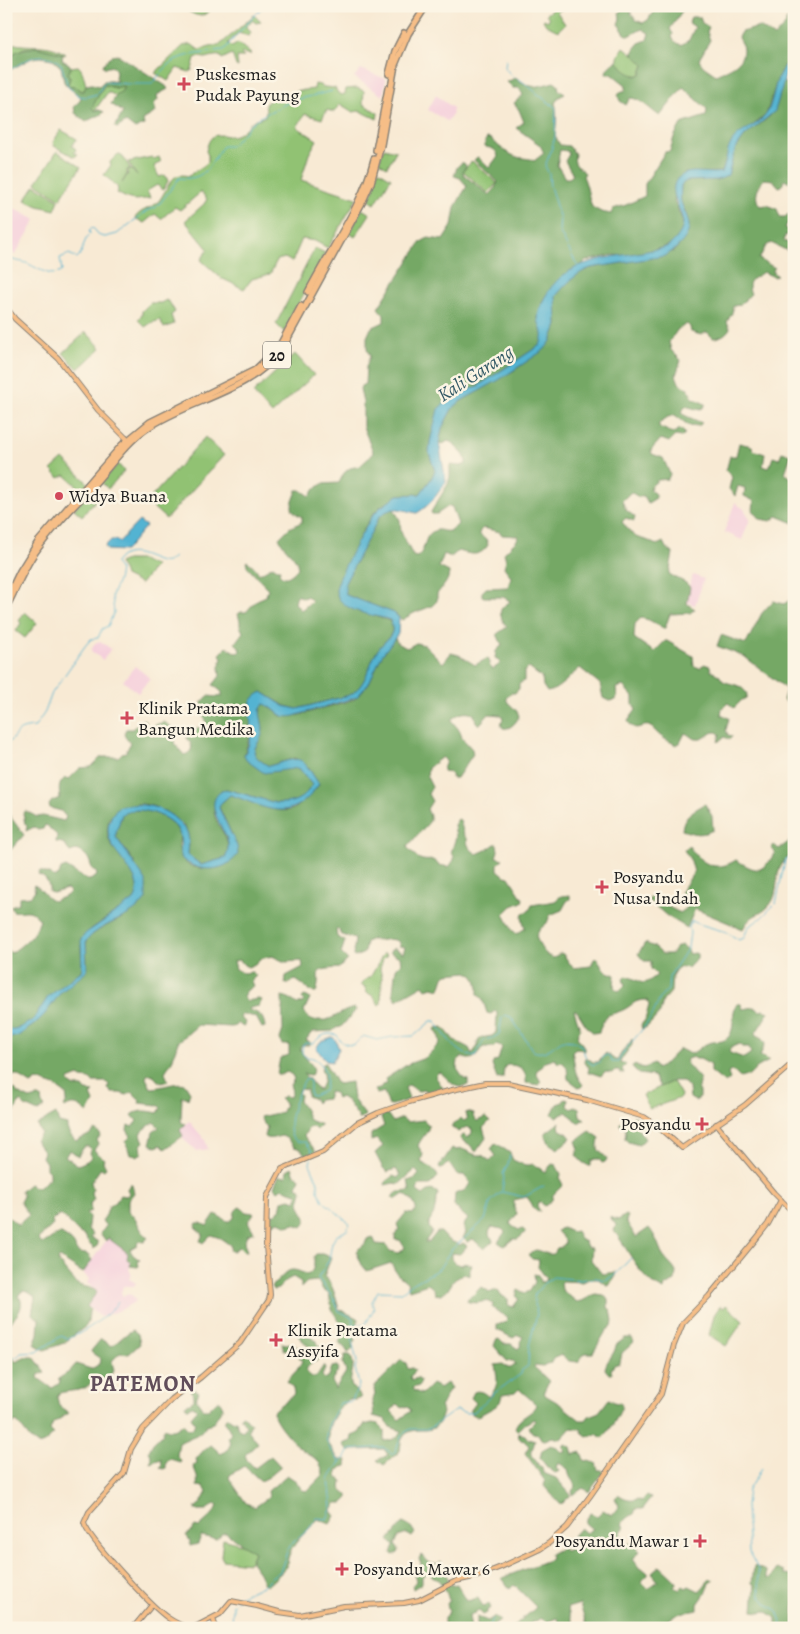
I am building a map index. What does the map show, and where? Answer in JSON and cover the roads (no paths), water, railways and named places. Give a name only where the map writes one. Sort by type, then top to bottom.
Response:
[{"type":"highway","name":"20","points":[[6,600],[20,571],[38,542],[130,441],[150,422],[255,370],[279,346],[357,205],[372,173],[390,67],[395,51],[408,27],[425,6]]},
{"type":"highway","name":"20","points":[[6,608],[24,571],[40,546],[130,441]]},
{"type":"main road","points":[[6,307],[15,319],[58,358],[102,414],[130,441]]},
{"type":"main road","points":[[189,1628],[171,1620],[152,1605],[100,1546],[86,1528],[84,1521],[89,1512],[124,1473],[131,1449],[143,1429],[172,1399],[237,1346],[269,1300],[266,1245],[267,1197],[279,1174],[286,1166],[323,1152],[357,1122],[378,1113],[428,1096],[492,1082],[508,1083],[587,1100],[642,1116],[656,1125],[682,1148],[745,1105],[794,1062]]},
{"type":"main road","points":[[716,1124],[794,1213]]},
{"type":"main road","points":[[193,1628],[220,1614],[229,1602],[235,1601],[300,1615],[344,1606],[393,1604],[419,1600],[456,1581],[478,1576],[512,1563],[549,1543],[567,1526],[590,1496],[661,1394],[674,1345],[682,1324],[768,1224],[781,1200]]},
{"type":"main road","points":[[133,1628],[152,1605]]},
{"type":"main road","points":[[213,1618],[216,1628]]},
{"type":"water","points":[[794,59],[794,64],[786,74],[775,111],[745,136],[739,144],[735,150],[728,175],[716,180],[686,181],[681,185],[681,202],[688,219],[689,230],[681,243],[665,256],[591,268],[572,279],[556,296],[557,325],[551,341],[544,350],[499,380],[461,401],[452,409],[442,428],[439,443],[446,482],[433,499],[417,513],[393,509],[379,517],[345,583],[346,595],[394,613],[399,618],[398,634],[382,655],[369,683],[357,697],[294,716],[281,715],[264,704],[260,710],[263,730],[254,752],[256,756],[269,766],[295,759],[304,762],[319,784],[312,793],[298,806],[282,810],[263,807],[230,795],[221,803],[219,808],[237,846],[238,854],[226,865],[212,869],[196,867],[182,859],[178,830],[163,817],[143,810],[122,814],[116,837],[146,881],[146,899],[133,912],[100,929],[86,941],[87,970],[85,973],[61,992],[35,1024],[18,1036],[6,1039],[6,1031],[21,1027],[33,1020],[48,997],[81,971],[81,939],[86,933],[134,900],[137,889],[135,878],[113,846],[108,834],[109,821],[118,807],[144,805],[169,814],[187,831],[189,840],[188,855],[201,865],[225,858],[227,851],[227,839],[217,819],[214,805],[219,793],[226,789],[282,803],[297,800],[309,790],[312,785],[299,768],[264,773],[246,760],[244,755],[251,735],[250,706],[256,696],[262,692],[284,706],[297,709],[350,695],[361,685],[375,654],[391,634],[392,626],[390,620],[359,612],[348,607],[340,600],[336,590],[346,563],[377,511],[398,495],[420,494],[431,479],[435,471],[429,453],[430,442],[438,409],[450,398],[478,386],[540,345],[542,334],[538,319],[540,310],[552,286],[563,275],[576,267],[590,262],[660,249],[671,244],[683,226],[675,197],[674,184],[684,174],[688,173],[722,172],[731,143],[738,135],[767,113],[779,75],[787,63]]},
{"type":"water","points":[[139,521],[146,526],[125,551],[107,550],[105,546],[111,540],[119,542]]},
{"type":"water","points":[[332,1037],[335,1039],[339,1049],[332,1062],[326,1061],[316,1048],[321,1041]]},
{"type":"waterway","points":[[6,72],[33,57],[40,56],[53,59],[61,64],[68,87],[79,96],[86,97],[97,94],[105,82],[152,84],[169,65],[180,58],[224,50],[264,6]]},
{"type":"waterway","points":[[506,59],[505,68],[513,77],[525,83],[556,108],[555,137],[545,166],[549,174],[550,186],[560,219],[559,231],[578,267]]},
{"type":"waterway","points":[[6,258],[23,262],[48,273],[53,274],[62,271],[60,258],[69,254],[77,258],[90,234],[89,230],[93,228],[100,236],[105,237],[117,234],[148,210],[155,208],[179,178],[195,177],[206,170],[223,146],[231,146],[249,125],[258,118],[291,101],[332,91]]},
{"type":"waterway","points":[[6,745],[20,730],[35,727],[45,712],[52,693],[85,646],[91,639],[98,638],[102,629],[108,626],[114,612],[112,595],[120,570],[115,563],[121,557],[128,554],[142,555],[162,562],[168,562],[174,557]]},
{"type":"waterway","points":[[312,1156],[312,1151],[306,1142],[297,1141],[292,1136],[290,1127],[294,1105],[306,1078],[310,1081],[310,1095],[313,1096],[324,1091],[325,1086],[326,1077],[321,1064],[303,1054],[303,1045],[306,1043],[312,1044],[323,1035],[329,1034],[337,1035],[345,1044],[354,1045],[363,1036],[377,1040],[414,1036],[431,1021],[435,1021],[457,1048],[475,1057],[484,1040],[499,1034],[502,1017],[505,1015],[511,1017],[533,1051],[546,1051],[563,1040],[574,1041],[582,1046],[591,1064],[594,1065],[601,1061],[604,1056],[608,1055],[612,1062],[618,1062],[625,1050],[647,1023],[660,999],[668,990],[669,977],[688,948],[689,927],[692,921],[726,932],[739,940],[744,938],[748,927],[760,919],[776,903],[785,861],[794,855]]},
{"type":"waterway","points":[[502,1191],[503,1174],[510,1155]]},
{"type":"waterway","points":[[236,1601],[237,1598],[266,1584],[271,1577],[280,1572],[289,1546],[308,1530],[317,1518],[327,1519],[332,1507],[329,1479],[340,1462],[328,1445],[327,1432],[340,1403],[352,1401],[359,1385],[355,1368],[357,1362],[352,1340],[353,1318],[339,1311],[334,1299],[318,1278],[329,1260],[332,1243],[336,1236],[347,1230],[349,1225],[347,1221],[323,1201],[318,1190],[318,1182],[310,1164],[311,1159]]},
{"type":"waterway","points":[[354,1324],[365,1325],[374,1309],[372,1302],[378,1291],[402,1292],[410,1285],[439,1269],[451,1250],[485,1220],[491,1201],[502,1192],[524,1197],[544,1186]]},
{"type":"waterway","points":[[340,1462],[345,1458],[349,1450],[383,1447],[392,1454],[395,1452],[402,1435],[410,1429],[429,1429],[456,1410],[467,1413],[474,1412],[493,1394],[521,1374],[522,1370],[528,1366],[529,1346],[537,1314],[534,1298],[543,1284],[553,1277],[605,1280],[615,1275],[631,1258]]},
{"type":"waterway","points":[[6,1360],[17,1357],[21,1353],[37,1352],[61,1336],[68,1339],[74,1336],[102,1318],[118,1302]]},
{"type":"waterway","points":[[761,1469],[748,1490],[746,1506],[749,1552],[758,1569],[760,1595],[767,1604],[777,1610],[783,1628]]},
{"type":"waterway","points":[[232,1628],[233,1604]]},
{"type":"waterway","points":[[487,1628],[493,1619]]},
{"type":"place","name":"Puskesmas Pudak Payung","points":[[184,84]]},
{"type":"place","name":"Widya Buana","points":[[59,496]]},
{"type":"place","name":"Klinik Pratama Bangun Medika","points":[[127,718]]},
{"type":"place","name":"Posyandu Nusa Indah","points":[[602,887]]},
{"type":"place","name":"Posyandu","points":[[702,1124]]},
{"type":"place","name":"Klinik Pratama Assyifa","points":[[276,1340]]},
{"type":"place","name":"Posyandu Mawar 1","points":[[700,1541]]},
{"type":"place","name":"Posyandu Mawar 6","points":[[342,1569]]},
{"type":"district","name":"PATEMON","points":[[143,1383]]},
{"type":"water label","name":"Kali Garang","points":[[475,373]]}]
